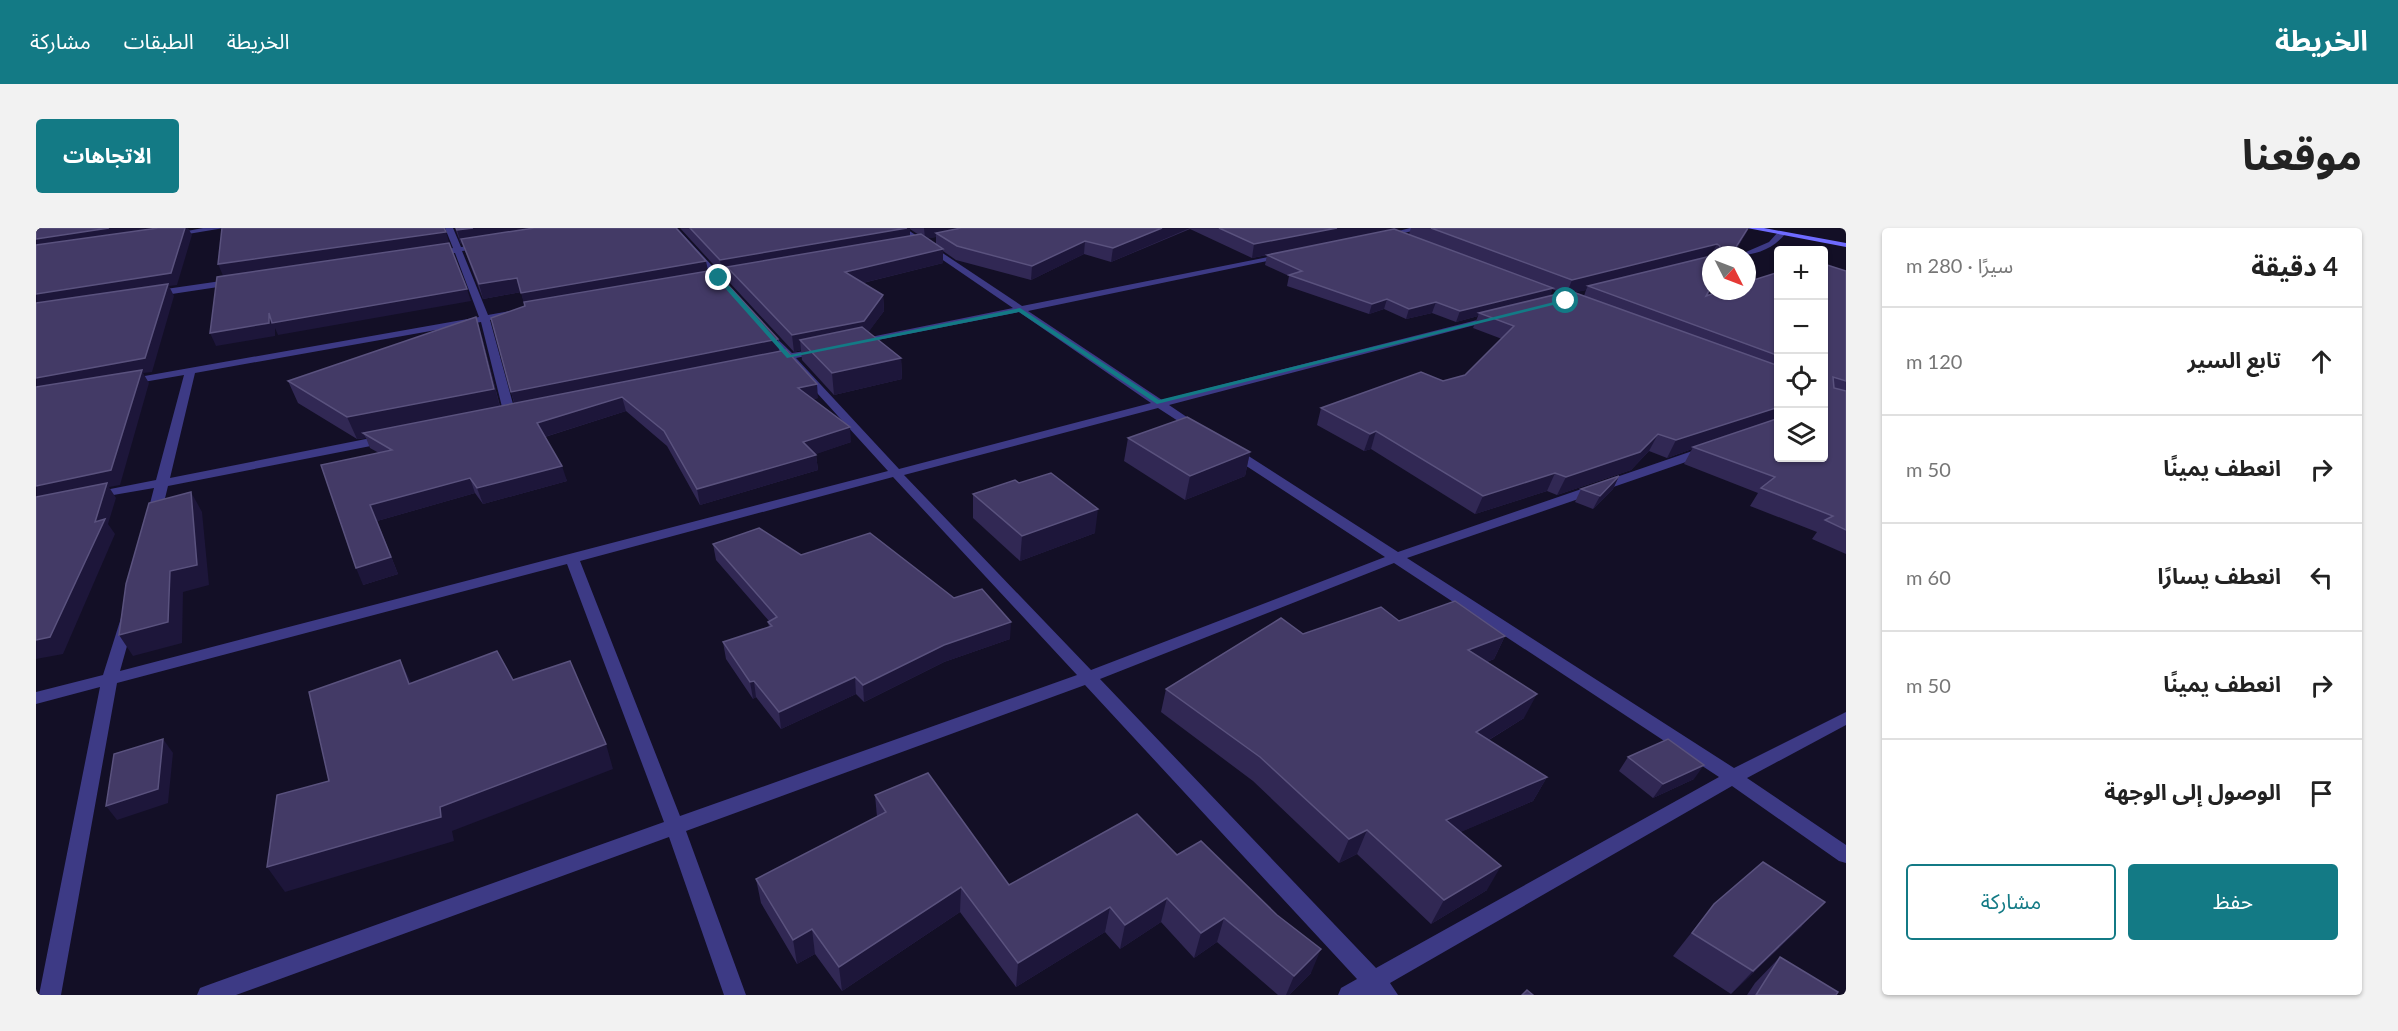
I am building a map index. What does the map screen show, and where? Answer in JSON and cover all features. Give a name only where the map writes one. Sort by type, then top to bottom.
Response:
[{"type":"main road","points":[[1751,228],[1846,238]]},
{"type":"main road","points":[[1784,231],[1846,245]]},
{"type":"street","points":[[163,236],[220,228]]},
{"type":"street","points":[[449,228],[485,319],[510,415]]},
{"type":"street","points":[[673,228],[734,296]]},
{"type":"street","points":[[900,228],[1157,402],[1733,777],[1846,855]]},
{"type":"street","points":[[1377,228],[1414,242]]},
{"type":"street","points":[[1369,238],[1421,228]]},
{"type":"street","points":[[1756,250],[1772,244],[1784,231]]},
{"type":"street","points":[[422,255],[490,245]]},
{"type":"street","points":[[847,345],[1299,253]]},
{"type":"street","points":[[141,296],[246,281]]},
{"type":"street","points":[[113,384],[520,313]]},
{"type":"street","points":[[36,698],[572,559],[1157,402],[1509,315]]},
{"type":"street","points":[[758,322],[895,472],[1380,988]]},
{"type":"street","points":[[754,364],[835,347]]},
{"type":"street","points":[[148,540],[190,371]]},
{"type":"street","points":[[498,417],[521,412]]},
{"type":"street","points":[[82,499],[394,437]]},
{"type":"street","points":[[208,995],[1089,677],[1395,558],[1722,445]]},
{"type":"street","points":[[572,559],[675,827],[735,995]]},
{"type":"street","points":[[50,995],[110,679],[129,610]]},
{"type":"street","points":[[1349,995],[1380,988],[1733,777],[1846,718]]},
{"type":"building","points":[[36,228],[109,228],[36,239]]},
{"type":"building","points":[[158,228],[185,228],[171,273],[36,294],[36,245]]},
{"type":"building","points":[[222,228],[444,228],[446,232],[218,264]]},
{"type":"building","points":[[534,228],[676,228],[706,261],[521,293],[517,278],[479,284],[461,239]]},
{"type":"building","points":[[690,228],[907,228],[720,260]]},
{"type":"building","points":[[961,228],[1162,228],[1113,248],[1085,241],[1032,266],[957,246],[936,233]]},
{"type":"building","points":[[1219,228],[1337,228],[1254,244]]},
{"type":"building","points":[[1431,228],[1748,228],[1737,246],[1717,244],[1702,246],[1572,280]]},
{"type":"building","points":[[1394,229],[1553,288],[1460,311],[1436,302],[1409,309],[1387,299],[1372,304],[1289,275],[1302,271],[1267,255]]},
{"type":"building","points":[[921,234],[943,249],[845,272],[883,295],[864,321],[792,335],[727,267]]},
{"type":"building","points":[[449,243],[467,289],[272,323],[269,313],[269,323],[210,333],[217,277]]},
{"type":"building","points":[[1702,258],[1702,300],[1756,300],[1756,279],[1774,274],[1774,354],[1588,286]]},
{"type":"building","points":[[1828,265],[1846,271],[1846,381],[1833,377],[1834,388],[1846,391],[1846,530],[1825,520],[1833,516],[1761,488],[1775,477],[1693,447],[1774,420],[1774,462],[1828,462]]},
{"type":"building","points":[[714,270],[778,339],[511,392],[491,318],[525,306],[524,302]]},
{"type":"building","points":[[168,284],[145,358],[36,378],[36,303]]},
{"type":"building","points":[[1570,291],[1774,364],[1774,409],[1676,440],[1658,434],[1640,452],[1566,477],[1555,473],[1483,496],[1376,431],[1370,434],[1321,408],[1421,372],[1443,381],[1465,375],[1514,326],[1479,313]]},
{"type":"building","points":[[476,317],[494,389],[347,417],[288,381]]},
{"type":"building","points":[[862,327],[901,358],[832,373],[800,340]]},
{"type":"building","points":[[786,350],[817,384],[798,388],[850,427],[803,442],[816,455],[697,489],[664,431],[622,397],[537,423],[562,466],[477,488],[470,478],[370,505],[391,557],[356,568],[321,465],[392,450],[363,433]]},
{"type":"building","points":[[142,370],[111,470],[36,486],[36,387]]},
{"type":"building","points":[[1187,417],[1250,452],[1190,476],[1128,438]]},
{"type":"building","points":[[1051,473],[1098,509],[1022,536],[973,494],[1015,480],[1019,483]]},
{"type":"building","points":[[1619,476],[1600,496],[1581,489]]},
{"type":"building","points":[[107,483],[95,522],[105,519],[50,637],[36,640],[36,497]]},
{"type":"building","points":[[191,492],[197,565],[170,571],[168,622],[119,635],[126,584],[149,503]]},
{"type":"building","points":[[759,528],[801,555],[870,533],[954,598],[982,589],[1011,622],[944,645],[863,685],[855,677],[779,712],[754,681],[750,682],[723,642],[772,626],[768,622],[777,617],[713,544]]},
{"type":"building","points":[[1455,601],[1505,636],[1468,650],[1537,694],[1476,732],[1547,777],[1446,820],[1501,866],[1444,900],[1367,830],[1349,839],[1260,757],[1166,689],[1281,618],[1303,634],[1381,607],[1399,621]]},
{"type":"building","points":[[497,651],[513,680],[570,661],[606,744],[440,807],[441,817],[267,867],[277,795],[329,781],[309,692],[400,660],[409,684]]},
{"type":"building","points":[[163,739],[158,789],[106,806],[114,754]]},
{"type":"building","points":[[1668,739],[1704,765],[1663,784],[1628,757]]},
{"type":"building","points":[[928,773],[1009,885],[1137,814],[1177,855],[1201,841],[1277,915],[1321,949],[1294,976],[1224,918],[1201,933],[1167,898],[1125,925],[1110,907],[1018,963],[961,887],[839,967],[812,929],[793,940],[756,879],[886,812],[875,795]]},
{"type":"building","points":[[1763,862],[1825,902],[1753,971],[1692,933],[1714,904]]},
{"type":"building","points":[[1780,957],[1838,992],[1836,995],[1756,995]]},
{"type":"building","points":[[1527,990],[1533,995],[1522,995]]},
{"type":"route","points":[[719,278],[789,357],[1020,310],[1157,402],[1566,301]]}]
